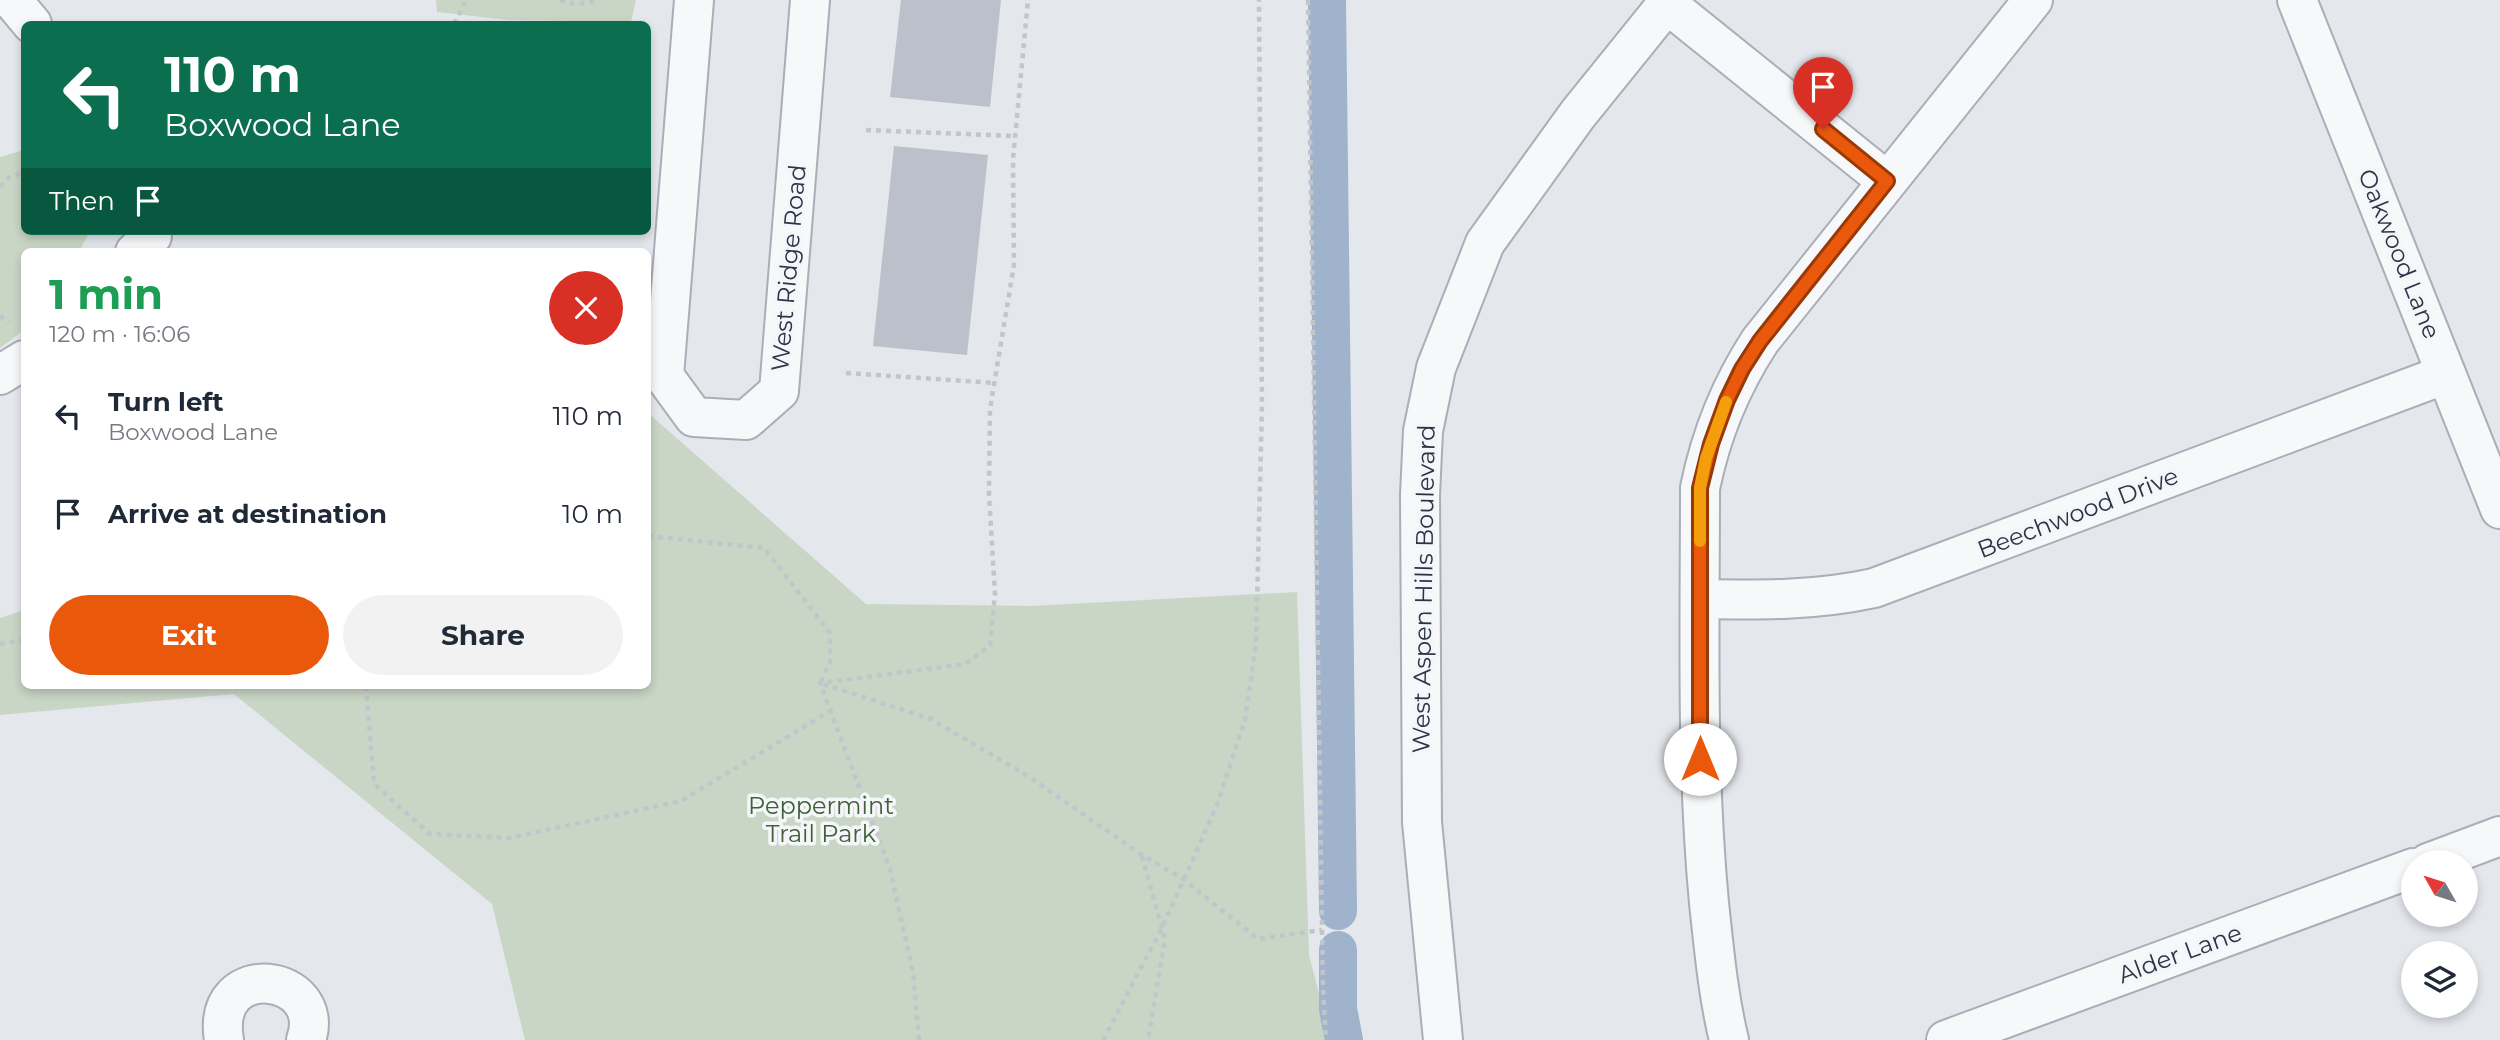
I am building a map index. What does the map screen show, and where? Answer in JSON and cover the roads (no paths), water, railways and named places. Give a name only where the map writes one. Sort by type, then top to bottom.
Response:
[{"type":"street","points":[[12,0],[30,21]]},
{"type":"street","name":"West Ridge Road","points":[[694,0],[664,376],[694,417],[746,420],[779,391],[810,0]]},
{"type":"street","points":[[1729,1040],[1715,957],[1705,858],[1700,759],[1700,488],[1706,458],[1727,400],[1760,341],[2033,0]]},
{"type":"street","name":"Oakwood Lane","points":[[2297,0],[2500,509]]},
{"type":"street","points":[[1669,2],[1887,181]]},
{"type":"street","name":"West Aspen Hills Boulevard","points":[[1443,1040],[1422,822],[1420,495],[1423,431],[1436,368],[1485,243],[1577,114],[1669,2]]},
{"type":"street","points":[[0,375],[21,362]]},
{"type":"street","name":"Beechwood Drive","points":[[1700,599],[1802,600],[1874,588],[2446,374]]},
{"type":"street","points":[[2463,850],[2500,836]]},
{"type":"street","name":"Alder Lane","points":[[1946,1040],[2401,872]]},
{"type":"street","points":[[224,1040],[221,1026],[223,1011],[231,998],[242,989],[270,982],[284,986],[304,1006],[308,1020],[306,1040]]},
{"type":"waterway","points":[[1327,0],[1338,911]]},
{"type":"waterway","points":[[1338,950],[1338,1009],[1344,1040]]},
{"type":"park label","name":"Peppermint Trail Park","points":[[821,820]]}]
